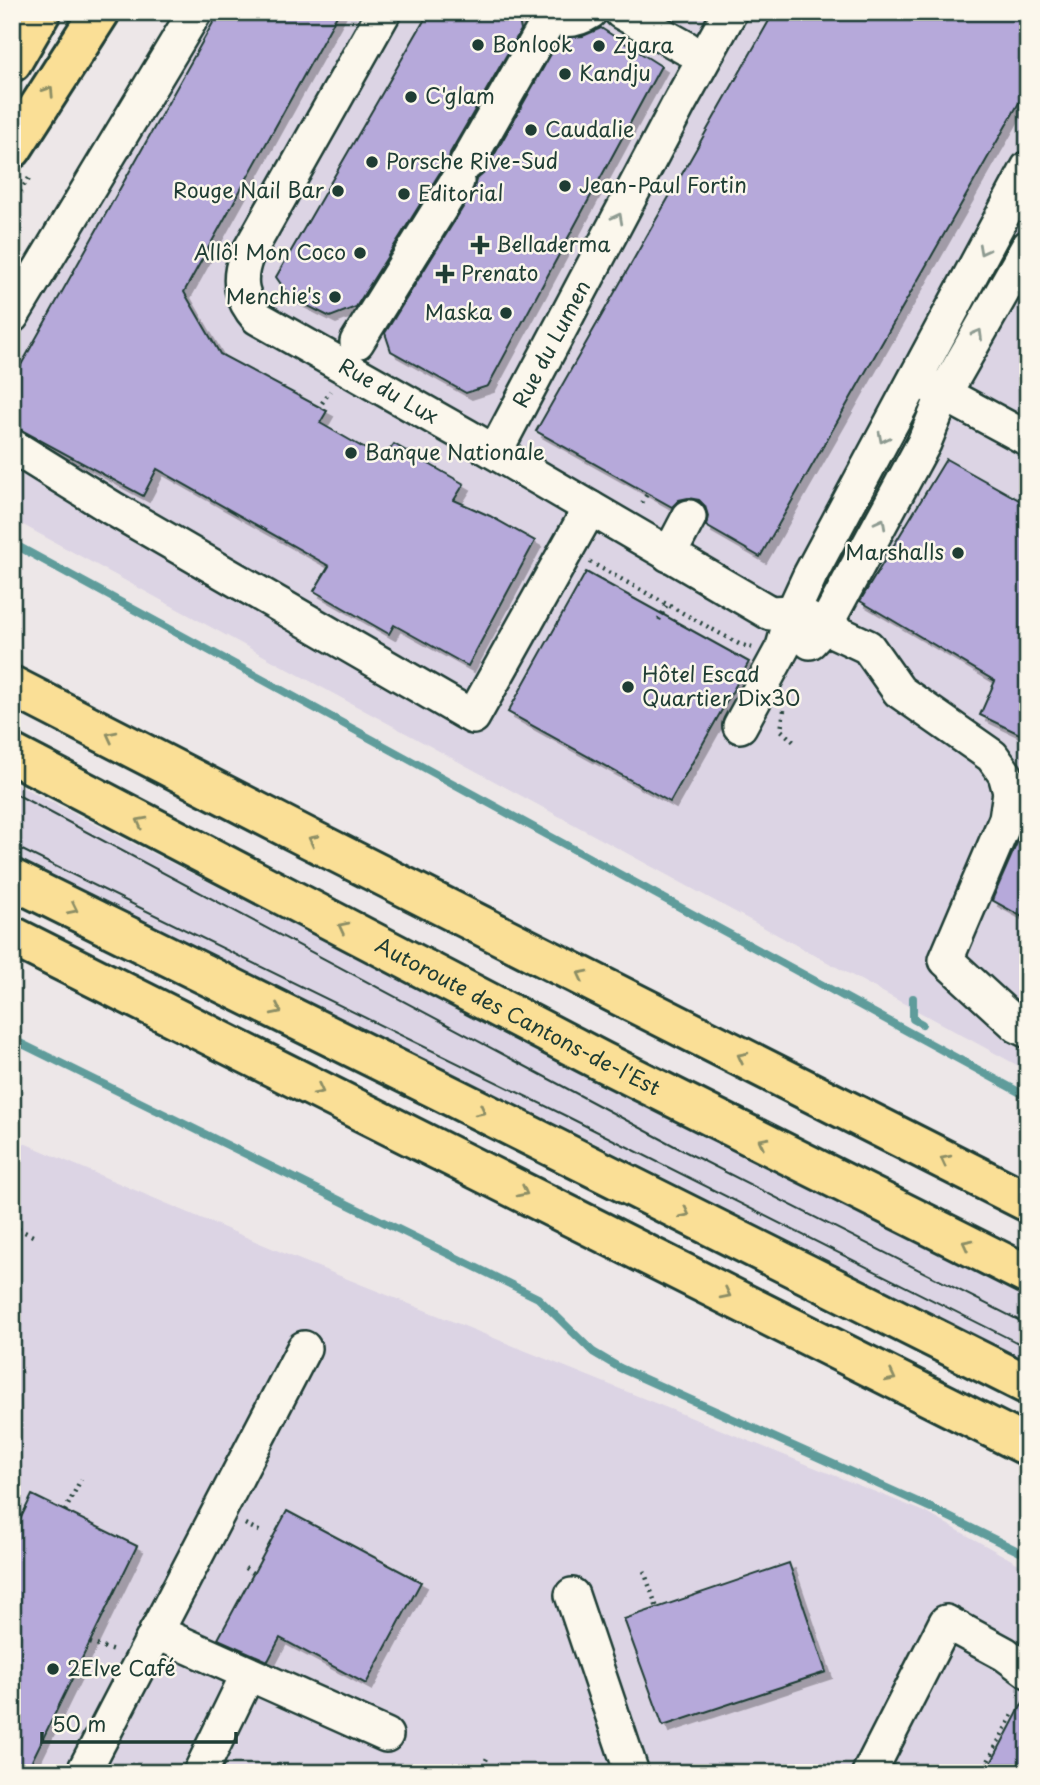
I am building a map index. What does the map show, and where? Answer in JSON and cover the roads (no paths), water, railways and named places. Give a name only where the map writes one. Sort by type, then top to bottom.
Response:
[{"type":"main road","points":[[12,62],[41,12]]},
{"type":"main road","points":[[12,149],[100,12]]},
{"type":"main road","points":[[12,685],[296,832],[1028,1202]]},
{"type":"main road","name":"Autoroute des Cantons-de-l'Est","points":[[12,754],[601,1061],[1028,1275]]},
{"type":"main road","points":[[12,878],[1028,1385]]},
{"type":"main road","points":[[12,936],[1028,1446]]},
{"type":"main road","points":[[12,964],[215,1037]]},
{"type":"street","points":[[12,316],[195,12]]},
{"type":"street","name":"Rue du Lux","points":[[384,12],[246,257],[241,272],[243,296],[248,307],[258,318],[495,452],[770,613],[793,612],[868,646],[899,691],[992,757],[1005,774],[1010,792],[1006,819],[946,960],[1018,1026],[1028,1031]]},
{"type":"street","points":[[357,342],[462,172],[548,14],[562,20],[573,20],[590,12]]},
{"type":"street","points":[[621,12],[686,48]]},
{"type":"street","name":"Rue du Lumen","points":[[495,452],[730,12]]},
{"type":"street","points":[[1028,168],[810,575],[793,612],[783,647],[749,731],[802,652],[825,626],[924,443],[944,394],[1028,247]]},
{"type":"street","points":[[914,378],[1028,439]]},
{"type":"street","points":[[12,446],[124,515],[473,717],[590,508]]},
{"type":"street","points":[[669,555],[689,517]]},
{"type":"street","points":[[83,1773],[304,1348]]},
{"type":"street","points":[[572,1595],[632,1773]]},
{"type":"street","points":[[869,1773],[946,1622],[1005,1654],[1028,1671]]},
{"type":"street","points":[[156,1632],[386,1735]]},
{"type":"street","points":[[200,1773],[248,1674]]},
{"type":"waterway","points":[[12,543],[1028,1097]]},
{"type":"waterway","points":[[913,998],[913,1019],[922,1024]]},
{"type":"waterway","points":[[12,1039],[538,1298],[593,1352],[620,1368],[931,1508],[1028,1556]]},
{"type":"tram line","points":[[12,792],[682,1150],[1028,1325]]},
{"type":"tram line","points":[[12,845],[566,1116],[1028,1348]]},
{"type":"place","name":"Bonlook","points":[[478,45]]},
{"type":"place","name":"Zyara","points":[[599,46]]},
{"type":"place","name":"Kandju","points":[[565,74]]},
{"type":"place","name":"C'glam","points":[[411,97]]},
{"type":"place","name":"Caudalie","points":[[531,130]]},
{"type":"place","name":"Porsche Rive-Sud","points":[[372,162]]},
{"type":"place","name":"Jean-Paul Fortin","points":[[565,186]]},
{"type":"place","name":"Rouge Nail Bar","points":[[338,191]]},
{"type":"place","name":"Editorial","points":[[404,194]]},
{"type":"place","name":"Belladerma","points":[[480,245]]},
{"type":"place","name":"Allô! Mon Coco","points":[[360,253]]},
{"type":"place","name":"Prenato","points":[[445,274]]},
{"type":"place","name":"Menchie's","points":[[335,297]]},
{"type":"place","name":"Maska","points":[[506,313]]},
{"type":"place","name":"Banque Nationale","points":[[351,453]]},
{"type":"place","name":"Marshalls","points":[[958,553]]},
{"type":"place","name":"Hôtel Escad Quartier Dix30","points":[[628,687]]},
{"type":"place","name":"2Elve Café","points":[[53,1669]]}]
